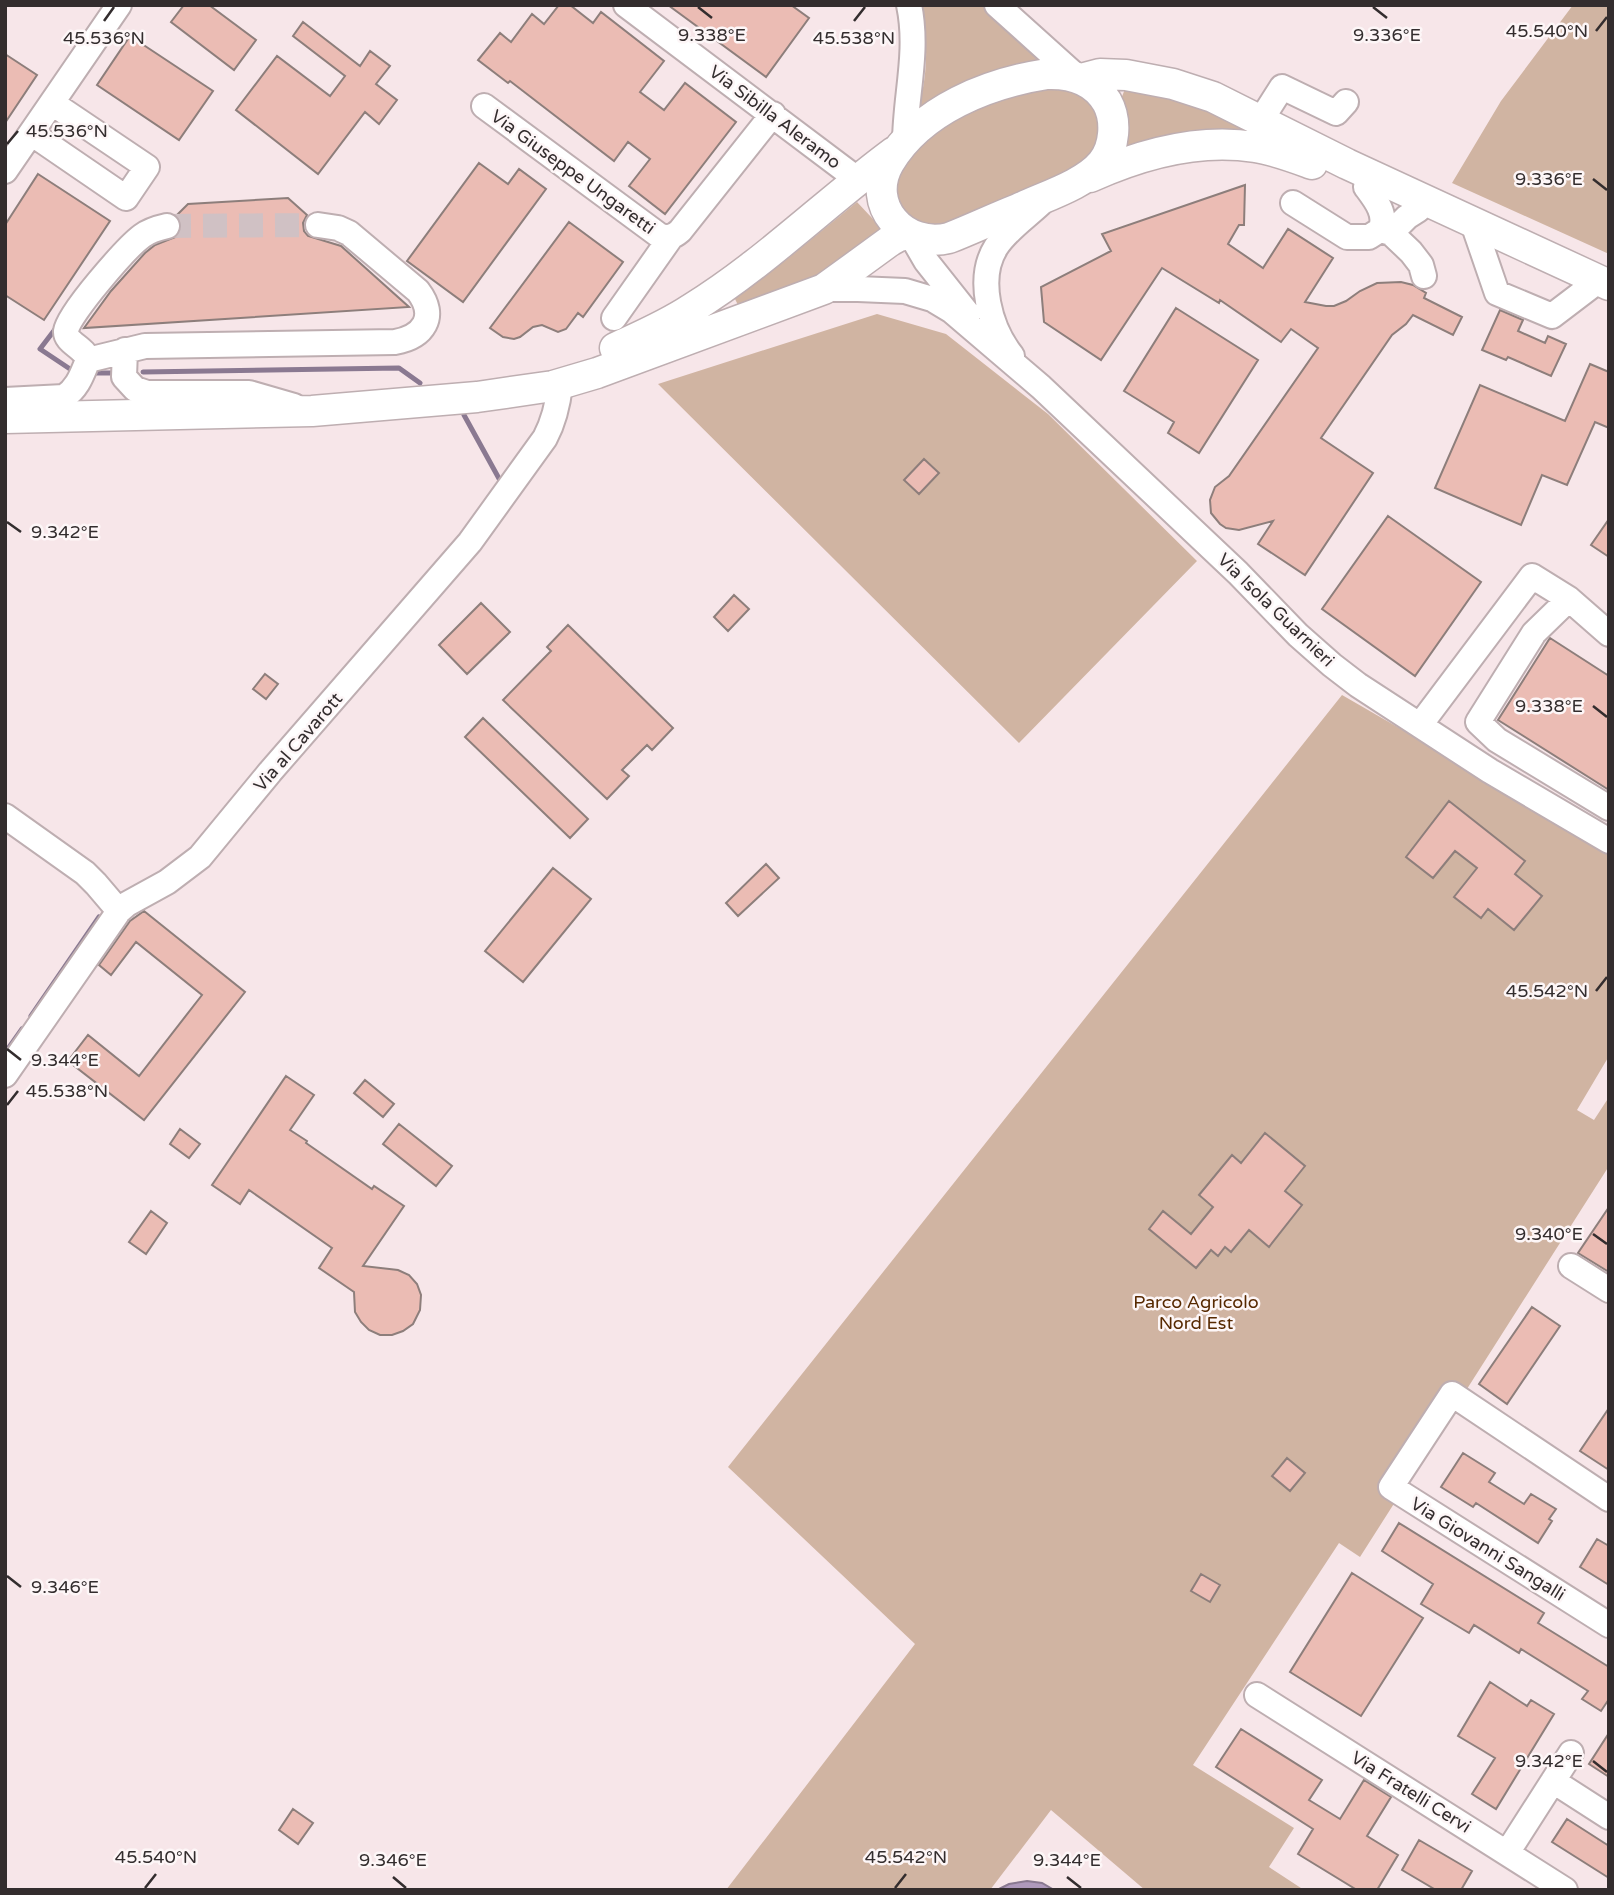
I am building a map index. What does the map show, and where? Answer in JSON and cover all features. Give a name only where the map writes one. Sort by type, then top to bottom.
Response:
[{"type":"main road","points":[[1079,78],[1109,73],[1173,84],[1213,97],[1347,164],[1604,283]]},
{"type":"main road","points":[[910,235],[890,216],[883,195],[886,170],[915,132],[946,109],[991,88],[1048,74],[1064,74],[1079,78],[1096,89],[1107,102],[1112,115],[1113,132],[1108,152],[1093,172],[1064,188]]},
{"type":"main road","points":[[477,397],[561,371],[649,332],[682,314],[749,269],[857,179],[904,145]]},
{"type":"main road","points":[[7,413],[312,411],[477,397],[560,385],[824,289],[899,236],[910,235],[933,241],[949,238],[1113,167],[1152,154],[1186,147],[1237,145],[1284,153],[1418,211],[1540,254]]},
{"type":"street","points":[[5,172],[119,5]]},
{"type":"street","name":"Via Sibilla Aleramo","points":[[626,5],[857,179]]},
{"type":"street","points":[[904,145],[913,52],[909,5]]},
{"type":"street","points":[[997,5],[1079,78]]},
{"type":"street","points":[[1261,120],[1282,87],[1336,113],[1346,102]]},
{"type":"street","points":[[31,134],[126,198],[147,167],[52,103]]},
{"type":"street","name":"Via Giuseppe Ungaretti","points":[[484,106],[660,236],[671,237],[680,231],[773,114]]},
{"type":"street","points":[[1366,187],[1377,202],[1385,231],[1415,256],[1424,276]]},
{"type":"street","name":"Via Isola Guarnieri","points":[[1041,387],[1012,356],[999,334],[989,303],[987,271],[992,255],[1002,239],[1064,188]]},
{"type":"street","points":[[1293,203],[1347,237],[1369,237],[1385,231],[1418,211]]},
{"type":"street","points":[[88,360],[140,346],[394,342],[409,339],[418,333],[427,316],[426,304],[418,291],[349,233],[318,225]]},
{"type":"street","points":[[7,413],[64,397],[77,384],[88,360],[85,351],[66,335],[69,322],[100,281],[138,239],[152,230],[167,226]]},
{"type":"street","points":[[1476,232],[1497,293],[1552,316],[1604,283]]},
{"type":"street","name":"Via Isola Guarnieri","points":[[910,235],[926,261],[1000,352]]},
{"type":"street","points":[[614,318],[671,237]]},
{"type":"street","name":"Via Isola Guarnieri","points":[[824,289],[905,291],[932,299],[951,311],[1041,387],[1238,573],[1308,645],[1358,685],[1490,771],[1609,841]]},
{"type":"street","points":[[125,350],[124,377],[130,385],[141,391],[161,394],[249,393],[312,411]]},
{"type":"street","name":"Via al Cavarott","points":[[5,1075],[119,911],[201,857],[270,772],[470,542],[545,438],[553,422],[560,385]]},
{"type":"street","points":[[1420,725],[1532,576],[1569,599],[1609,634]]},
{"type":"street","points":[[1569,599],[1534,633],[1478,722],[1497,740],[1609,808]]},
{"type":"street","points":[[5,817],[85,873],[119,911]]},
{"type":"street","points":[[1571,1266],[1609,1290]]},
{"type":"street","name":"Via Giovanni Sangalli","points":[[1609,1499],[1452,1394],[1391,1487],[1609,1625]]},
{"type":"street","name":"Via Fratelli Cervi","points":[[1256,1695],[1565,1890]]},
{"type":"street","points":[[1507,1853],[1571,1753]]},
{"type":"street","points":[[1553,1782],[1609,1817]]},
{"type":"green space","points":[[920,5],[984,5],[1001,23],[1052,64],[917,113],[926,59]]},
{"type":"green space","points":[[1573,5],[1609,5],[1609,254],[1452,183],[1501,101]]},
{"type":"green space","points":[[1036,85],[1075,87],[1101,112],[1097,154],[1089,163],[949,228],[918,228],[893,200],[901,162],[951,117]]},
{"type":"green space","points":[[1125,89],[1161,90],[1283,141],[1129,147],[1127,121],[1121,99]]},
{"type":"green space","points":[[857,202],[901,249],[739,307],[736,295],[786,260]]},
{"type":"green space","points":[[877,314],[946,334],[1048,414],[1197,561],[1019,743],[658,384]]},
{"type":"green space","name":"Parco Agricolo Nord Est","points":[[1342,695],[1609,849],[1609,1056],[1577,1110],[1594,1120],[1609,1097],[1609,1166],[1360,1557],[1339,1543],[1193,1765],[1294,1828],[1269,1867],[1304,1890],[1145,1890],[1051,1810],[990,1890],[726,1890],[915,1644],[728,1467]]},
{"type":"shaded area","points":[[1027,1881],[1042,1883],[1054,1890],[997,1890],[1009,1884]]},
{"type":"building","points":[[184,5],[209,5],[256,40],[234,70],[171,22]]},
{"type":"building","points":[[559,5],[570,5],[593,23],[601,12],[664,61],[640,92],[664,110],[685,83],[736,122],[665,214],[629,186],[650,159],[628,142],[614,161],[510,81],[508,83],[478,60],[500,33],[511,42],[532,14],[544,24]]},
{"type":"building","points":[[668,5],[791,5],[809,18],[766,77]]},
{"type":"building","points":[[303,22],[360,66],[370,51],[390,66],[376,84],[397,100],[379,124],[365,112],[318,174],[236,110],[277,56],[330,96],[345,76],[293,36]]},
{"type":"building","points":[[130,36],[213,91],[179,140],[97,85]]},
{"type":"building","points":[[5,54],[37,75],[5,123]]},
{"type":"building","points":[[479,163],[508,184],[519,169],[546,189],[463,302],[407,261]]},
{"type":"building","points":[[38,174],[110,221],[44,320],[5,295],[5,225]]},
{"type":"building","points":[[1245,185],[1244,225],[1239,225],[1228,244],[1263,268],[1288,229],[1333,258],[1305,302],[1334,306],[1377,283],[1401,282],[1413,285],[1426,293],[1424,298],[1462,317],[1453,335],[1413,315],[1392,335],[1321,438],[1373,473],[1305,575],[1258,544],[1273,521],[1239,530],[1226,528],[1211,513],[1210,500],[1215,487],[1229,476],[1318,348],[1291,329],[1281,342],[1220,300],[1219,303],[1162,268],[1101,360],[1044,322],[1041,287],[1111,251],[1102,234]]},
{"type":"building","points":[[288,198],[307,215],[303,223],[308,236],[341,246],[409,307],[84,328],[111,291],[145,253],[155,245],[178,236],[182,223],[177,215],[188,204]]},
{"type":"building","points":[[569,222],[623,262],[583,317],[578,313],[566,329],[558,332],[542,325],[533,327],[514,339],[503,337],[490,328]]},
{"type":"building","points":[[1176,308],[1258,360],[1199,453],[1168,433],[1174,422],[1124,391]]},
{"type":"building","points":[[1500,310],[1523,320],[1518,331],[1545,343],[1548,336],[1566,344],[1551,376],[1508,357],[1506,360],[1482,350]]},
{"type":"building","points":[[1590,364],[1609,372],[1609,428],[1595,422],[1567,485],[1542,475],[1521,525],[1435,488],[1480,385],[1565,421]]},
{"type":"building","points":[[924,459],[939,473],[919,494],[904,480]]},
{"type":"building","points":[[1388,516],[1481,582],[1415,676],[1322,609]]},
{"type":"building","points":[[1609,519],[1609,557],[1591,545]]},
{"type":"building","points":[[734,595],[749,609],[728,631],[714,617]]},
{"type":"building","points":[[481,603],[510,632],[467,674],[439,645]]},
{"type":"building","points":[[568,625],[673,728],[652,750],[647,745],[622,770],[629,776],[607,799],[503,700],[551,651],[547,647]]},
{"type":"building","points":[[1550,638],[1609,676],[1609,790],[1498,720]]},
{"type":"building","points":[[265,674],[278,684],[266,699],[253,689]]},
{"type":"building","points":[[483,718],[588,819],[570,838],[465,737]]},
{"type":"building","points":[[1449,801],[1525,861],[1515,874],[1542,896],[1514,930],[1488,909],[1481,918],[1454,897],[1477,868],[1455,851],[1433,878],[1406,857]]},
{"type":"building","points":[[766,864],[779,878],[738,916],[726,903]]},
{"type":"building","points":[[553,868],[591,899],[523,982],[485,951]]},
{"type":"building","points":[[144,911],[245,992],[144,1120],[68,1061],[88,1035],[139,1076],[202,995],[136,942],[111,975],[99,965],[130,921]]},
{"type":"building","points":[[286,1076],[314,1095],[290,1130],[372,1189],[374,1186],[404,1206],[363,1266],[398,1270],[409,1275],[417,1284],[421,1295],[420,1310],[413,1324],[403,1331],[380,1335],[361,1322],[355,1312],[354,1292],[319,1268],[332,1248],[249,1190],[240,1204],[212,1185]]},
{"type":"building","points":[[365,1080],[394,1104],[383,1117],[354,1093]]},
{"type":"building","points":[[399,1124],[452,1166],[436,1186],[383,1144]]},
{"type":"building","points":[[180,1129],[200,1144],[189,1158],[170,1144]]},
{"type":"building","points":[[1265,1133],[1305,1166],[1285,1191],[1302,1205],[1269,1247],[1249,1230],[1231,1252],[1225,1247],[1218,1256],[1211,1250],[1196,1268],[1149,1229],[1163,1211],[1191,1234],[1213,1207],[1199,1195],[1232,1155],[1241,1163]]},
{"type":"building","points":[[1609,1207],[1609,1272],[1578,1253]]},
{"type":"building","points":[[151,1211],[167,1223],[146,1254],[129,1242]]},
{"type":"building","points":[[1532,1307],[1560,1326],[1507,1404],[1479,1384]]},
{"type":"building","points":[[1609,1408],[1609,1470],[1580,1451]]},
{"type":"building","points":[[1463,1453],[1495,1473],[1489,1482],[1524,1504],[1531,1494],[1556,1509],[1538,1543],[1476,1503],[1473,1507],[1441,1487]]},
{"type":"building","points":[[1287,1458],[1305,1473],[1290,1491],[1272,1476]]},
{"type":"building","points":[[1399,1523],[1544,1613],[1538,1623],[1609,1667],[1609,1699],[1601,1711],[1582,1699],[1588,1691],[1521,1649],[1519,1653],[1474,1625],[1469,1633],[1421,1604],[1433,1584],[1382,1551]]},
{"type":"building","points":[[1597,1539],[1609,1546],[1609,1585],[1580,1567]]},
{"type":"building","points":[[1352,1573],[1423,1618],[1361,1716],[1290,1672]]},
{"type":"building","points":[[1201,1574],[1220,1585],[1210,1602],[1191,1591]]},
{"type":"building","points":[[1490,1682],[1527,1706],[1531,1700],[1554,1714],[1496,1809],[1472,1794],[1495,1758],[1458,1736]]},
{"type":"building","points":[[1241,1729],[1322,1780],[1309,1800],[1340,1819],[1364,1780],[1391,1797],[1367,1836],[1398,1855],[1377,1890],[1357,1890],[1298,1854],[1313,1829],[1216,1767]]},
{"type":"building","points":[[1609,1733],[1609,1777],[1589,1764]]},
{"type":"building","points":[[293,1809],[313,1823],[298,1844],[279,1830]]},
{"type":"building","points":[[1567,1819],[1609,1846],[1609,1878],[1552,1842]]},
{"type":"building","points":[[1419,1840],[1472,1871],[1461,1890],[1436,1890],[1402,1870]]},
{"type":"waterway","points":[[56,328],[40,349],[76,373]]},
{"type":"waterway","points":[[143,372],[399,368],[420,383]]},
{"type":"waterway","points":[[96,373],[118,373]]},
{"type":"waterway","points":[[464,415],[502,484],[500,486]]},
{"type":"waterway","points":[[31,1016],[99,917]]},
{"type":"waterway","points":[[5,1053],[22,1029]]},
{"type":"tunnel","points":[[167,226],[318,225]]}]
